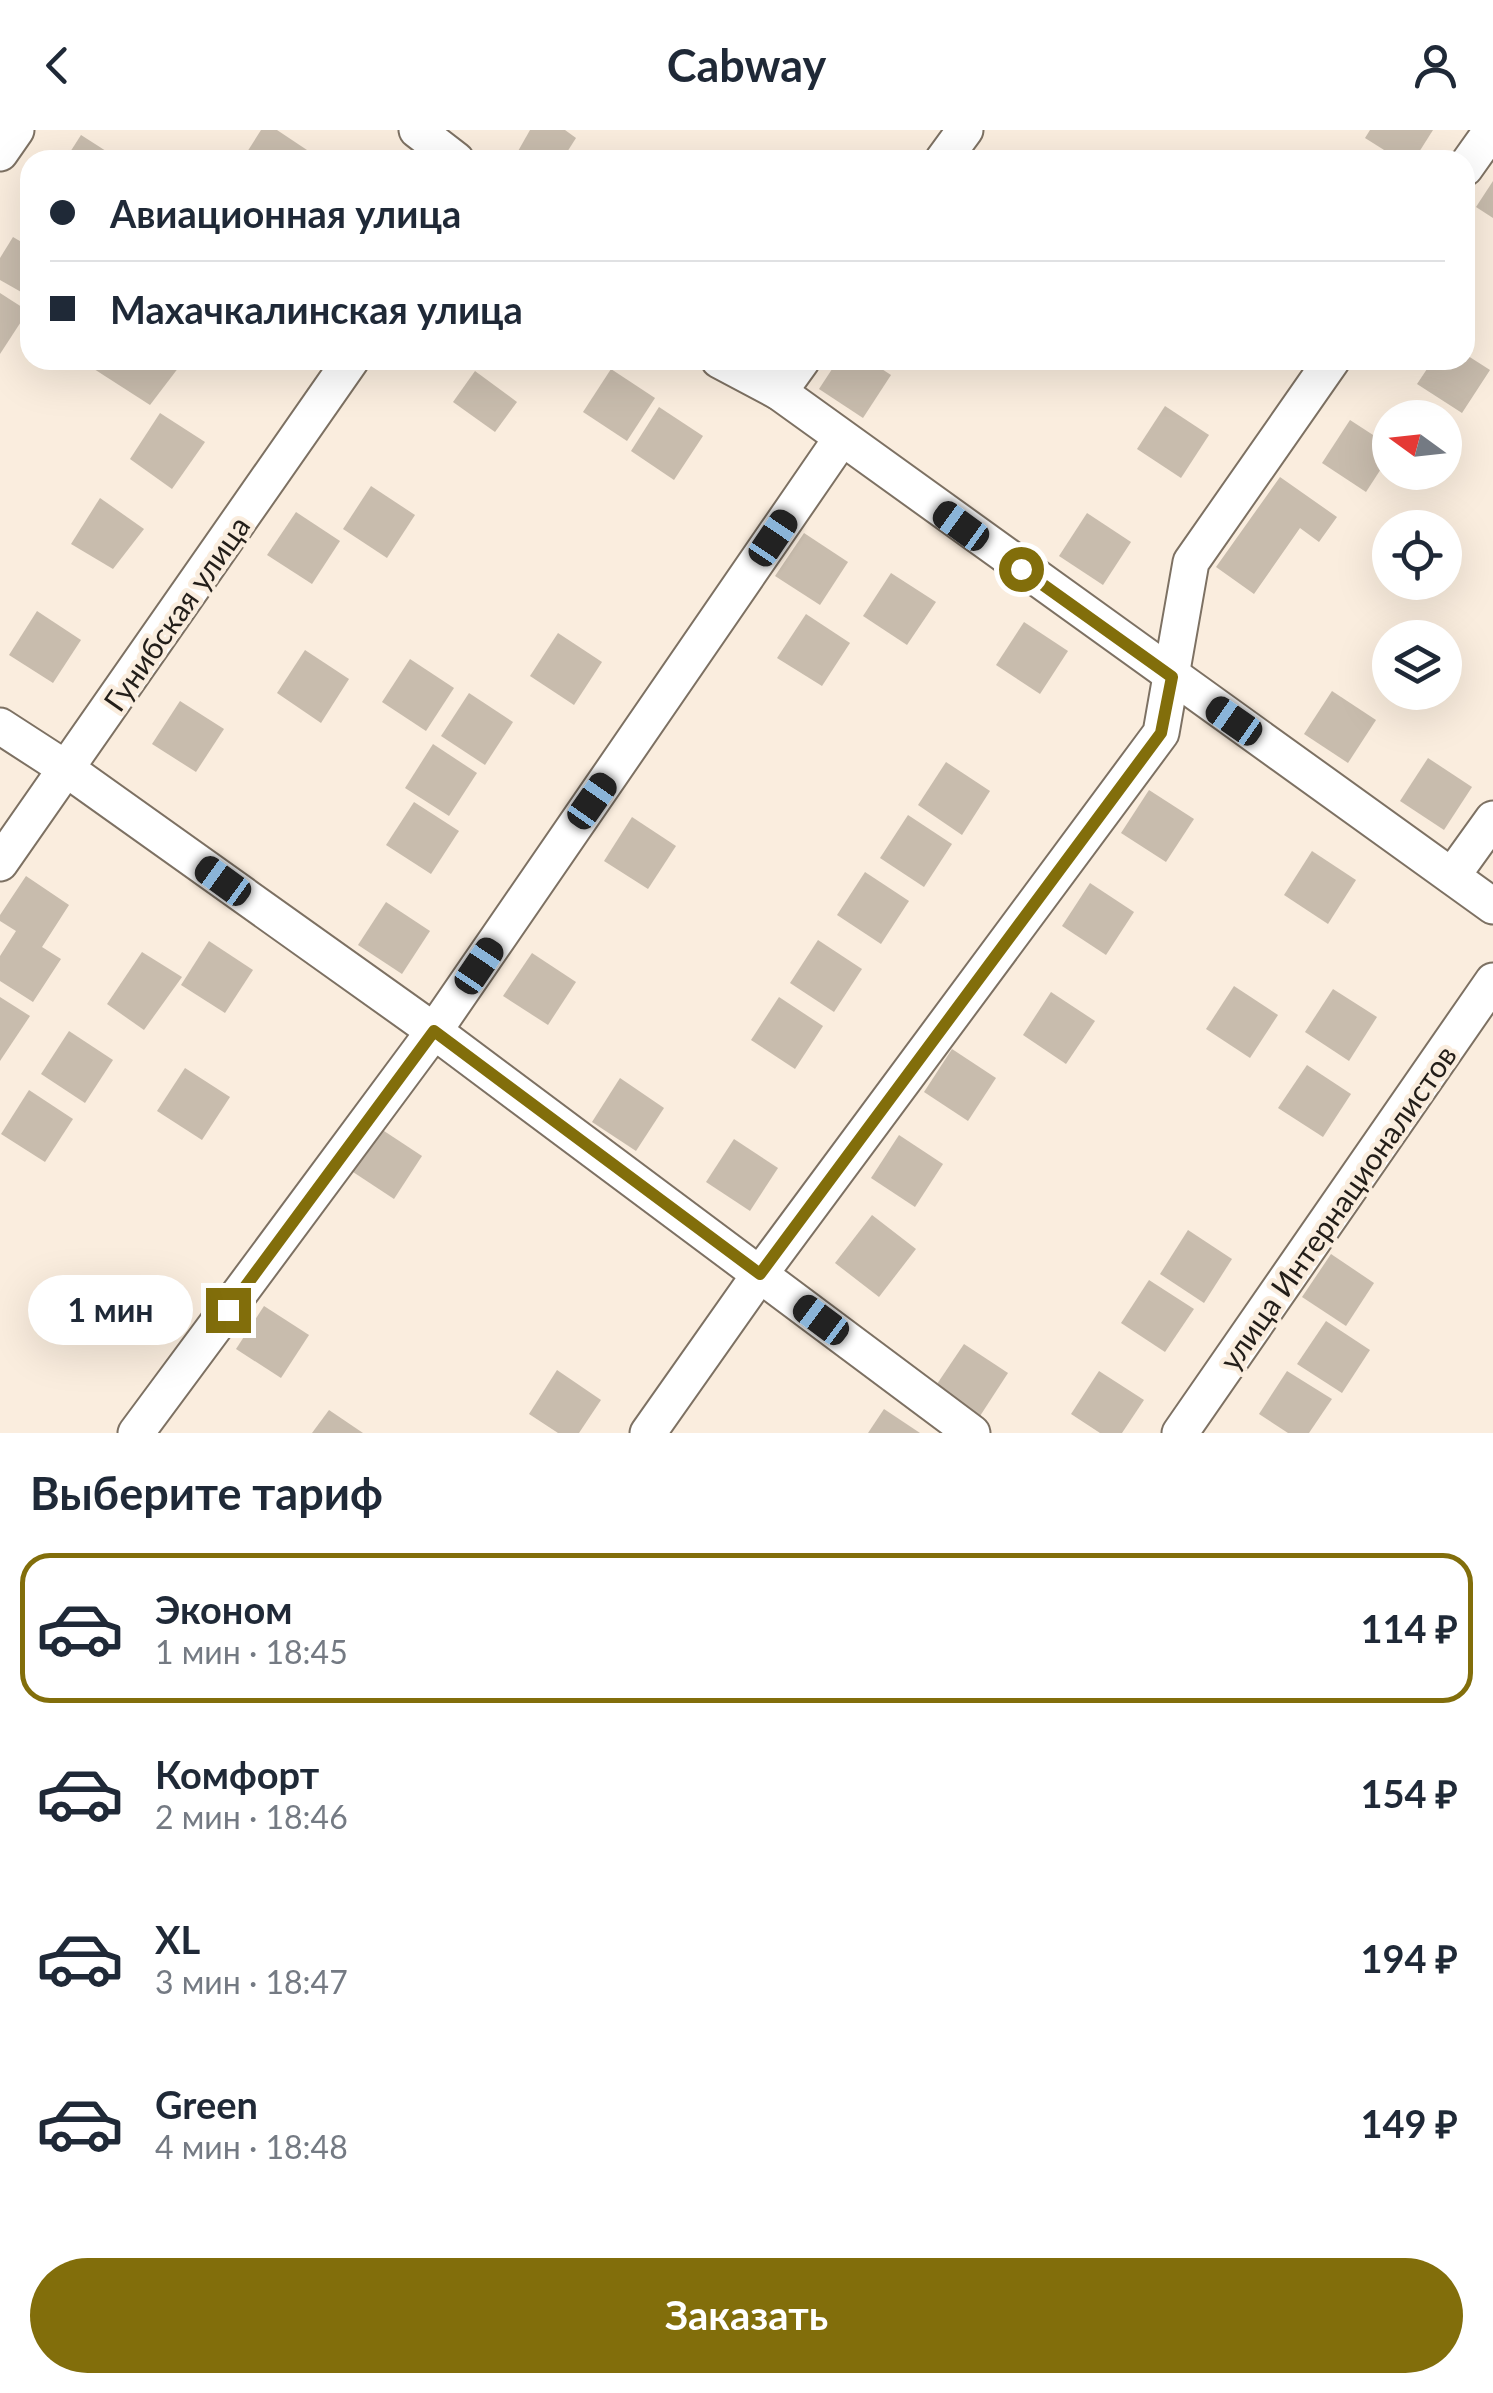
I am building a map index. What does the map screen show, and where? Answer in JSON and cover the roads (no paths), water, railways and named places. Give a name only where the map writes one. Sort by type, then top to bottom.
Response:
[{"type":"street","points":[[0,152],[16,130]]},
{"type":"street","points":[[417,130],[452,150]]},
{"type":"street","points":[[1475,154],[1492,130]]},
{"type":"street","name":"Гунибская улица","points":[[0,863],[343,370]]},
{"type":"street","points":[[738,370],[779,392],[1493,906]]},
{"type":"street","points":[[779,392],[795,370]]},
{"type":"street","points":[[648,1433],[760,1274],[1161,733],[1191,562],[1325,370]]},
{"type":"street","points":[[136,1433],[434,1031],[840,439]]},
{"type":"street","points":[[0,726],[68,770],[434,1031],[972,1433]]},
{"type":"street","points":[[1452,876],[1493,818]]},
{"type":"street","name":"улица Интернационалистов","points":[[1180,1433],[1493,981]]}]
